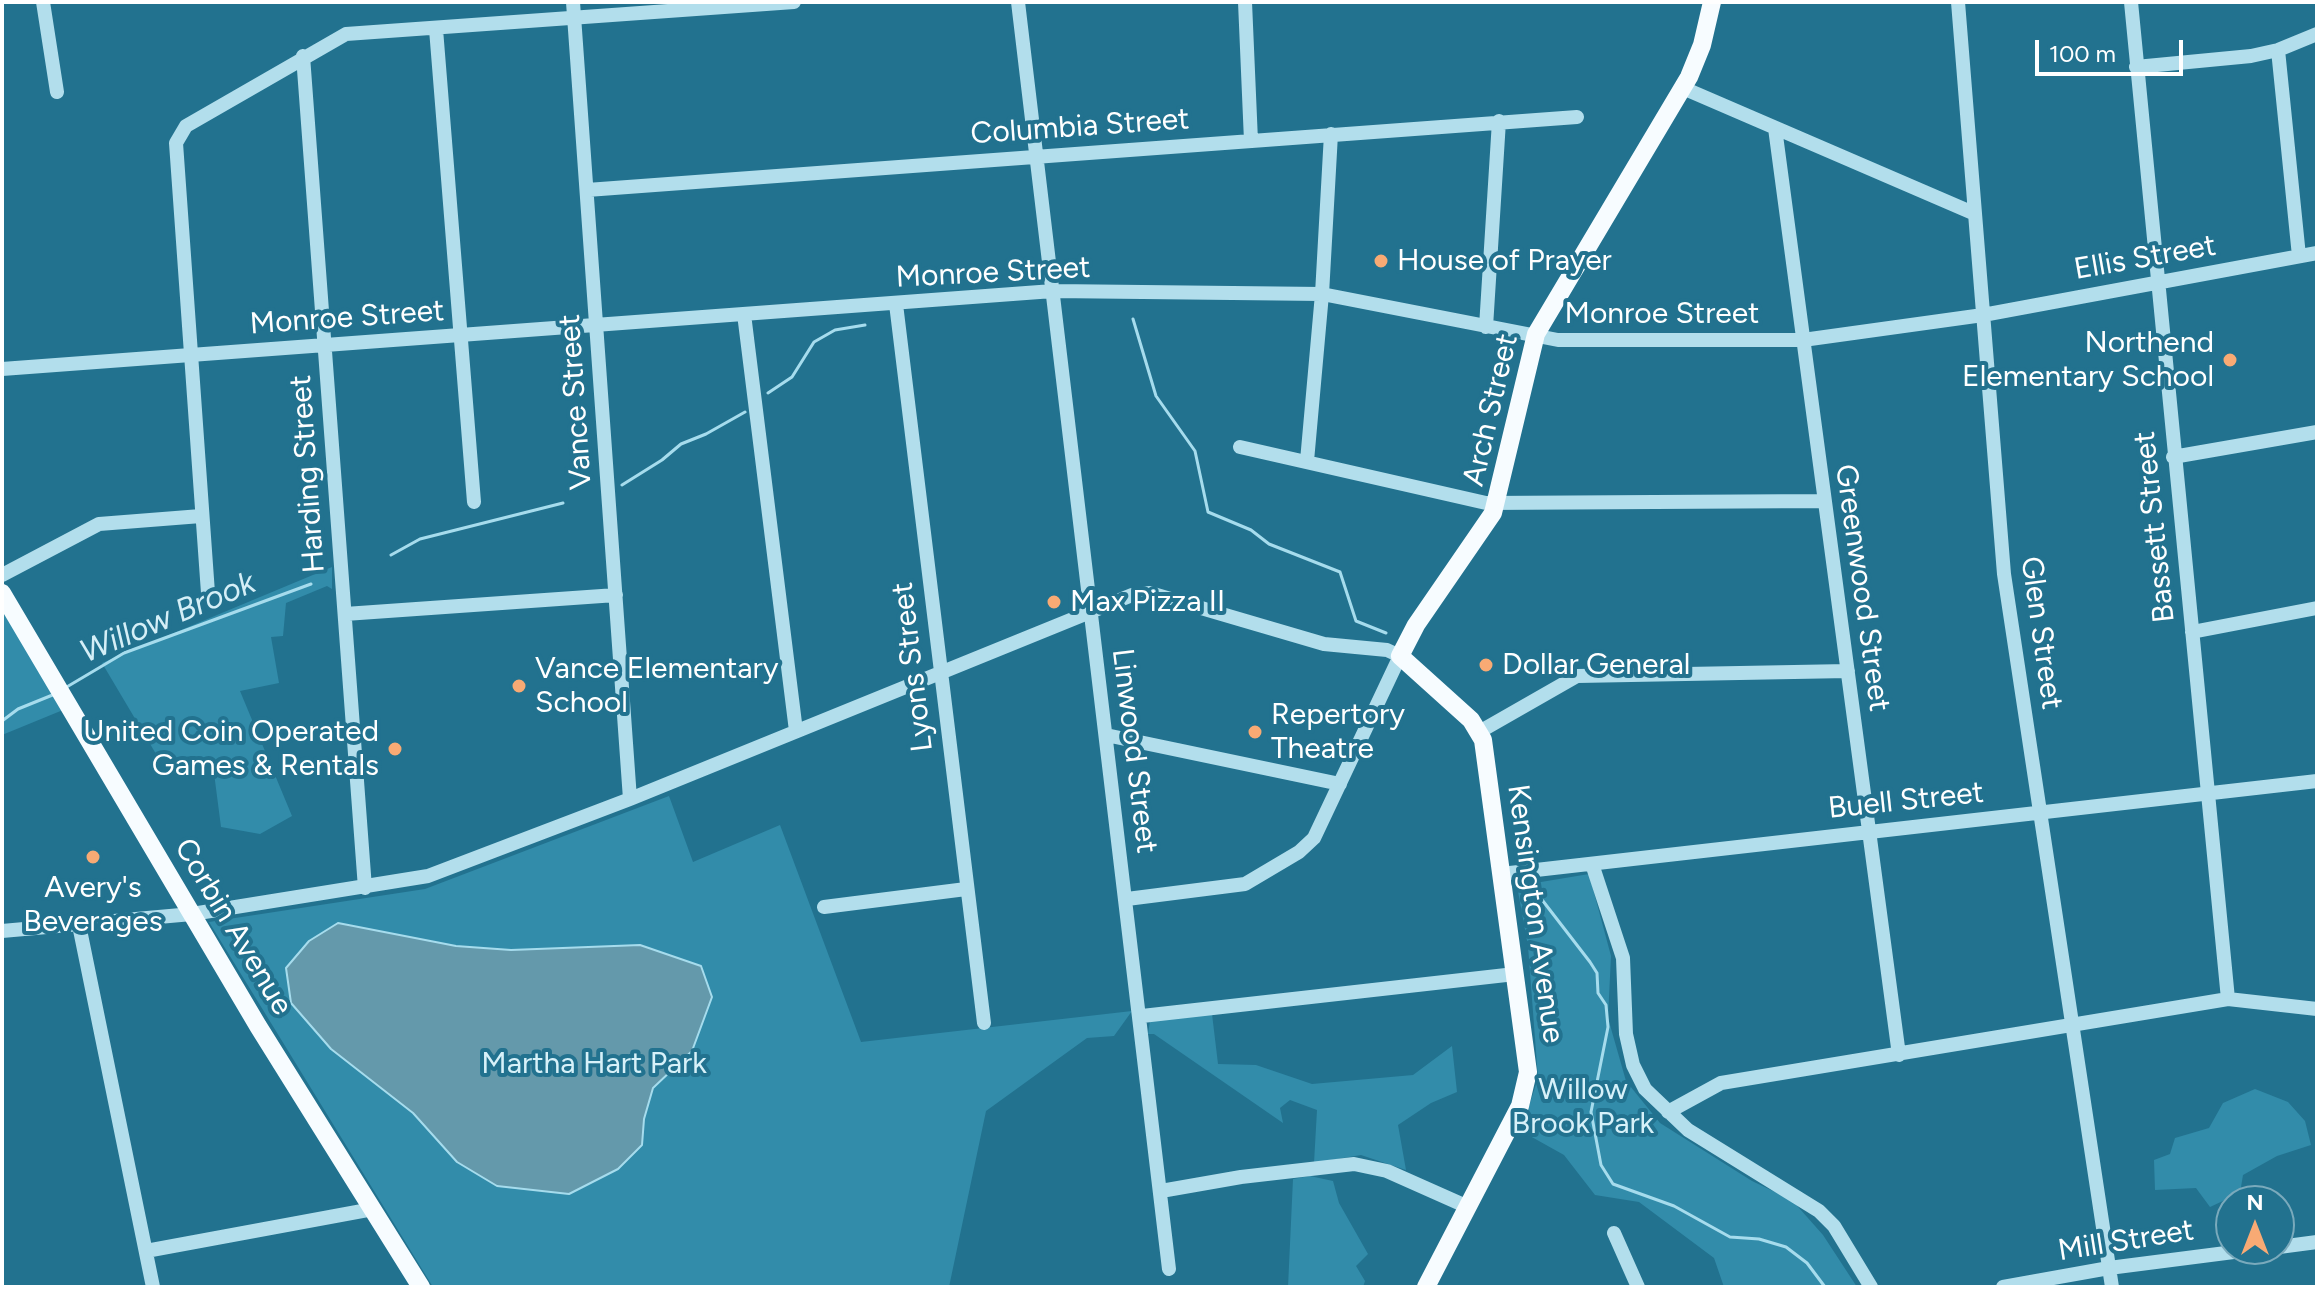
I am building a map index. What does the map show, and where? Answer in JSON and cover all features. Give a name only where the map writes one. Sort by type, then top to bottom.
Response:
[{"type":"main road","name":"Arch Street","points":[[1400,656],[1413,630],[1497,504],[1535,337],[1683,88],[1702,45],[1712,2]]},
{"type":"main road","name":"Corbin Avenue","points":[[2,593],[192,914],[421,1287]]},
{"type":"main road","points":[[1400,656],[1479,732]]},
{"type":"main road","name":"Kensington Avenue","points":[[1426,1287],[1527,1088],[1528,1068],[1479,732]]},
{"type":"street","points":[[43,2],[57,92]]},
{"type":"street","name":"Vance Street","points":[[573,2],[630,799]]},
{"type":"street","points":[[208,593],[188,354],[176,143],[186,126],[346,34],[794,2]]},
{"type":"street","name":"Linwood Street","points":[[1018,2],[1090,611],[1142,1016],[1169,1269]]},
{"type":"street","points":[[1245,2],[1251,141]]},
{"type":"street","name":"Glen Street","points":[[1958,2],[2004,574],[2112,1287]]},
{"type":"street","name":"Bassett Street","points":[[2131,2],[2228,999]]},
{"type":"street","points":[[436,29],[474,502]]},
{"type":"street","points":[[2136,67],[2278,50],[2317,34]]},
{"type":"street","points":[[2278,50],[2299,256]]},
{"type":"street","name":"Harding Street","points":[[303,56],[365,888]]},
{"type":"street","points":[[1683,88],[1973,213]]},
{"type":"street","name":"Columbia Street","points":[[587,190],[1577,117]]},
{"type":"street","points":[[1486,327],[1499,121]]},
{"type":"street","name":"Greenwood Street","points":[[1775,128],[1899,1055]]},
{"type":"street","points":[[1307,461],[1322,294],[1331,134]]},
{"type":"street","name":"Ellis Street","points":[[1983,315],[2317,253]]},
{"type":"street","name":"Monroe Street","points":[[2,369],[1053,291],[1322,294],[1535,337],[1803,340],[1983,315]]},
{"type":"street","name":"Lyons Street","points":[[896,304],[984,1023]]},
{"type":"street","points":[[744,314],[796,731]]},
{"type":"street","points":[[2173,457],[2317,432]]},
{"type":"street","points":[[1240,447],[1395,484],[1497,504],[1824,501]]},
{"type":"street","points":[[2,575],[99,524],[201,516]]},
{"type":"street","points":[[2,931],[192,914],[401,883],[459,866],[1132,595],[1150,593],[1324,644],[1387,650],[1400,656],[1314,838],[1299,852],[1245,884],[1127,899]]},
{"type":"street","points":[[345,614],[616,595]]},
{"type":"street","points":[[2192,632],[2317,608]]},
{"type":"street","points":[[1479,732],[1577,676],[1848,671]]},
{"type":"street","points":[[1106,735],[1340,784]]},
{"type":"street","name":"Buell Street","points":[[1501,874],[2317,781]]},
{"type":"street","points":[[1592,864],[1623,958],[1629,1051],[1645,1089],[1688,1130],[1819,1211],[1834,1226],[1871,1287]]},
{"type":"street","points":[[824,907],[966,889]]},
{"type":"street","points":[[79,925],[153,1287]]},
{"type":"street","points":[[1142,1016],[1515,974]]},
{"type":"street","points":[[1668,1112],[1721,1083],[2228,999],[2317,1009]]},
{"type":"street","points":[[1161,1191],[1241,1177],[1354,1164],[1387,1171],[1468,1207]]},
{"type":"street","points":[[146,1251],[373,1209]]},
{"type":"street","points":[[1614,1233],[1638,1287]]},
{"type":"street","points":[[2295,1245],[2317,1242]]},
{"type":"street","name":"Mill Street","points":[[2003,1287],[2109,1268],[2215,1254]]},
{"type":"green space","points":[[332,567],[332,589],[327,586],[286,603],[283,636],[271,637],[279,683],[240,691],[292,816],[260,834],[221,827],[214,773],[194,756],[159,759],[102,663]]},
{"type":"green space","points":[[2,606],[63,710],[2,735]]},
{"type":"green space","name":"Martha Hart Park","points":[[669,796],[693,862],[780,825],[861,1042],[1132,1011],[1114,1036],[1087,1038],[986,1111],[949,1287],[433,1287],[209,922],[425,889]]},
{"type":"green space","name":"Willow Brook Park","points":[[1589,874],[1611,956],[1608,1018],[1626,1081],[1660,1123],[1752,1181],[1792,1200],[1823,1235],[1857,1287],[1724,1287],[1714,1258],[1639,1202],[1595,1195],[1564,1155],[1521,1131],[1538,1078],[1528,946],[1517,886]]},
{"type":"green space","points":[[1212,1014],[1218,1064],[1256,1065],[1312,1084],[1413,1075],[1452,1046],[1457,1092],[1431,1103],[1398,1125],[1406,1170],[1361,1155],[1314,1163],[1317,1110],[1290,1100],[1280,1108],[1283,1123],[1154,1034],[1148,1034],[1150,1021]]},
{"type":"green space","points":[[2255,1089],[2288,1102],[2305,1121],[2311,1145],[2277,1156],[2243,1175],[2241,1185],[2215,1185],[2215,1205],[2210,1207],[2196,1188],[2155,1190],[2154,1160],[2170,1154],[2175,1138],[2209,1128],[2223,1103]]},
{"type":"green space","points":[[1310,1176],[1333,1181],[1339,1203],[1368,1254],[1356,1266],[1365,1281],[1363,1287],[1288,1287],[1293,1179]]},
{"type":"shaded area","points":[[338,923],[456,946],[511,950],[640,945],[701,966],[712,997],[692,1051],[653,1088],[644,1119],[642,1145],[618,1169],[569,1194],[497,1186],[457,1162],[413,1113],[331,1049],[291,1003],[286,968],[309,941]]},
{"type":"waterway","name":"Willow Brook","points":[[1133,319],[1156,396],[1195,451],[1208,512],[1251,530],[1269,544],[1340,572],[1356,621],[1386,633]]},
{"type":"waterway","name":"Willow Brook","points":[[768,393],[792,377],[814,342],[835,330],[865,325]]},
{"type":"waterway","name":"Willow Brook","points":[[622,485],[681,444],[745,412]]},
{"type":"waterway","name":"Willow Brook","points":[[391,555],[420,539],[563,503]]},
{"type":"waterway","name":"Willow Brook","points":[[65,688],[124,653],[311,584]]},
{"type":"waterway","name":"Willow Brook","points":[[2,721],[18,709],[55,694]]},
{"type":"waterway","name":"Willow Brook","points":[[1536,892],[1597,973],[1598,993],[1606,1005],[1608,1027],[1591,1112],[1601,1165],[1613,1184],[1674,1206],[1730,1237],[1759,1239],[1786,1247],[1807,1263],[1825,1287]]},
{"type":"place","name":"House of Prayer","points":[[1381,261]]},
{"type":"place","name":"Northend Elementary School","points":[[2230,360]]},
{"type":"place","name":"Max Pizza II","points":[[1054,602]]},
{"type":"place","name":"Dollar General","points":[[1486,665]]},
{"type":"place","name":"Vance Elementary School","points":[[519,686]]},
{"type":"place","name":"Repertory Theatre","points":[[1255,732]]},
{"type":"place","name":"United Coin Operated Games & Rentals","points":[[395,749]]},
{"type":"place","name":"Avery's Beverages","points":[[93,857]]}]
